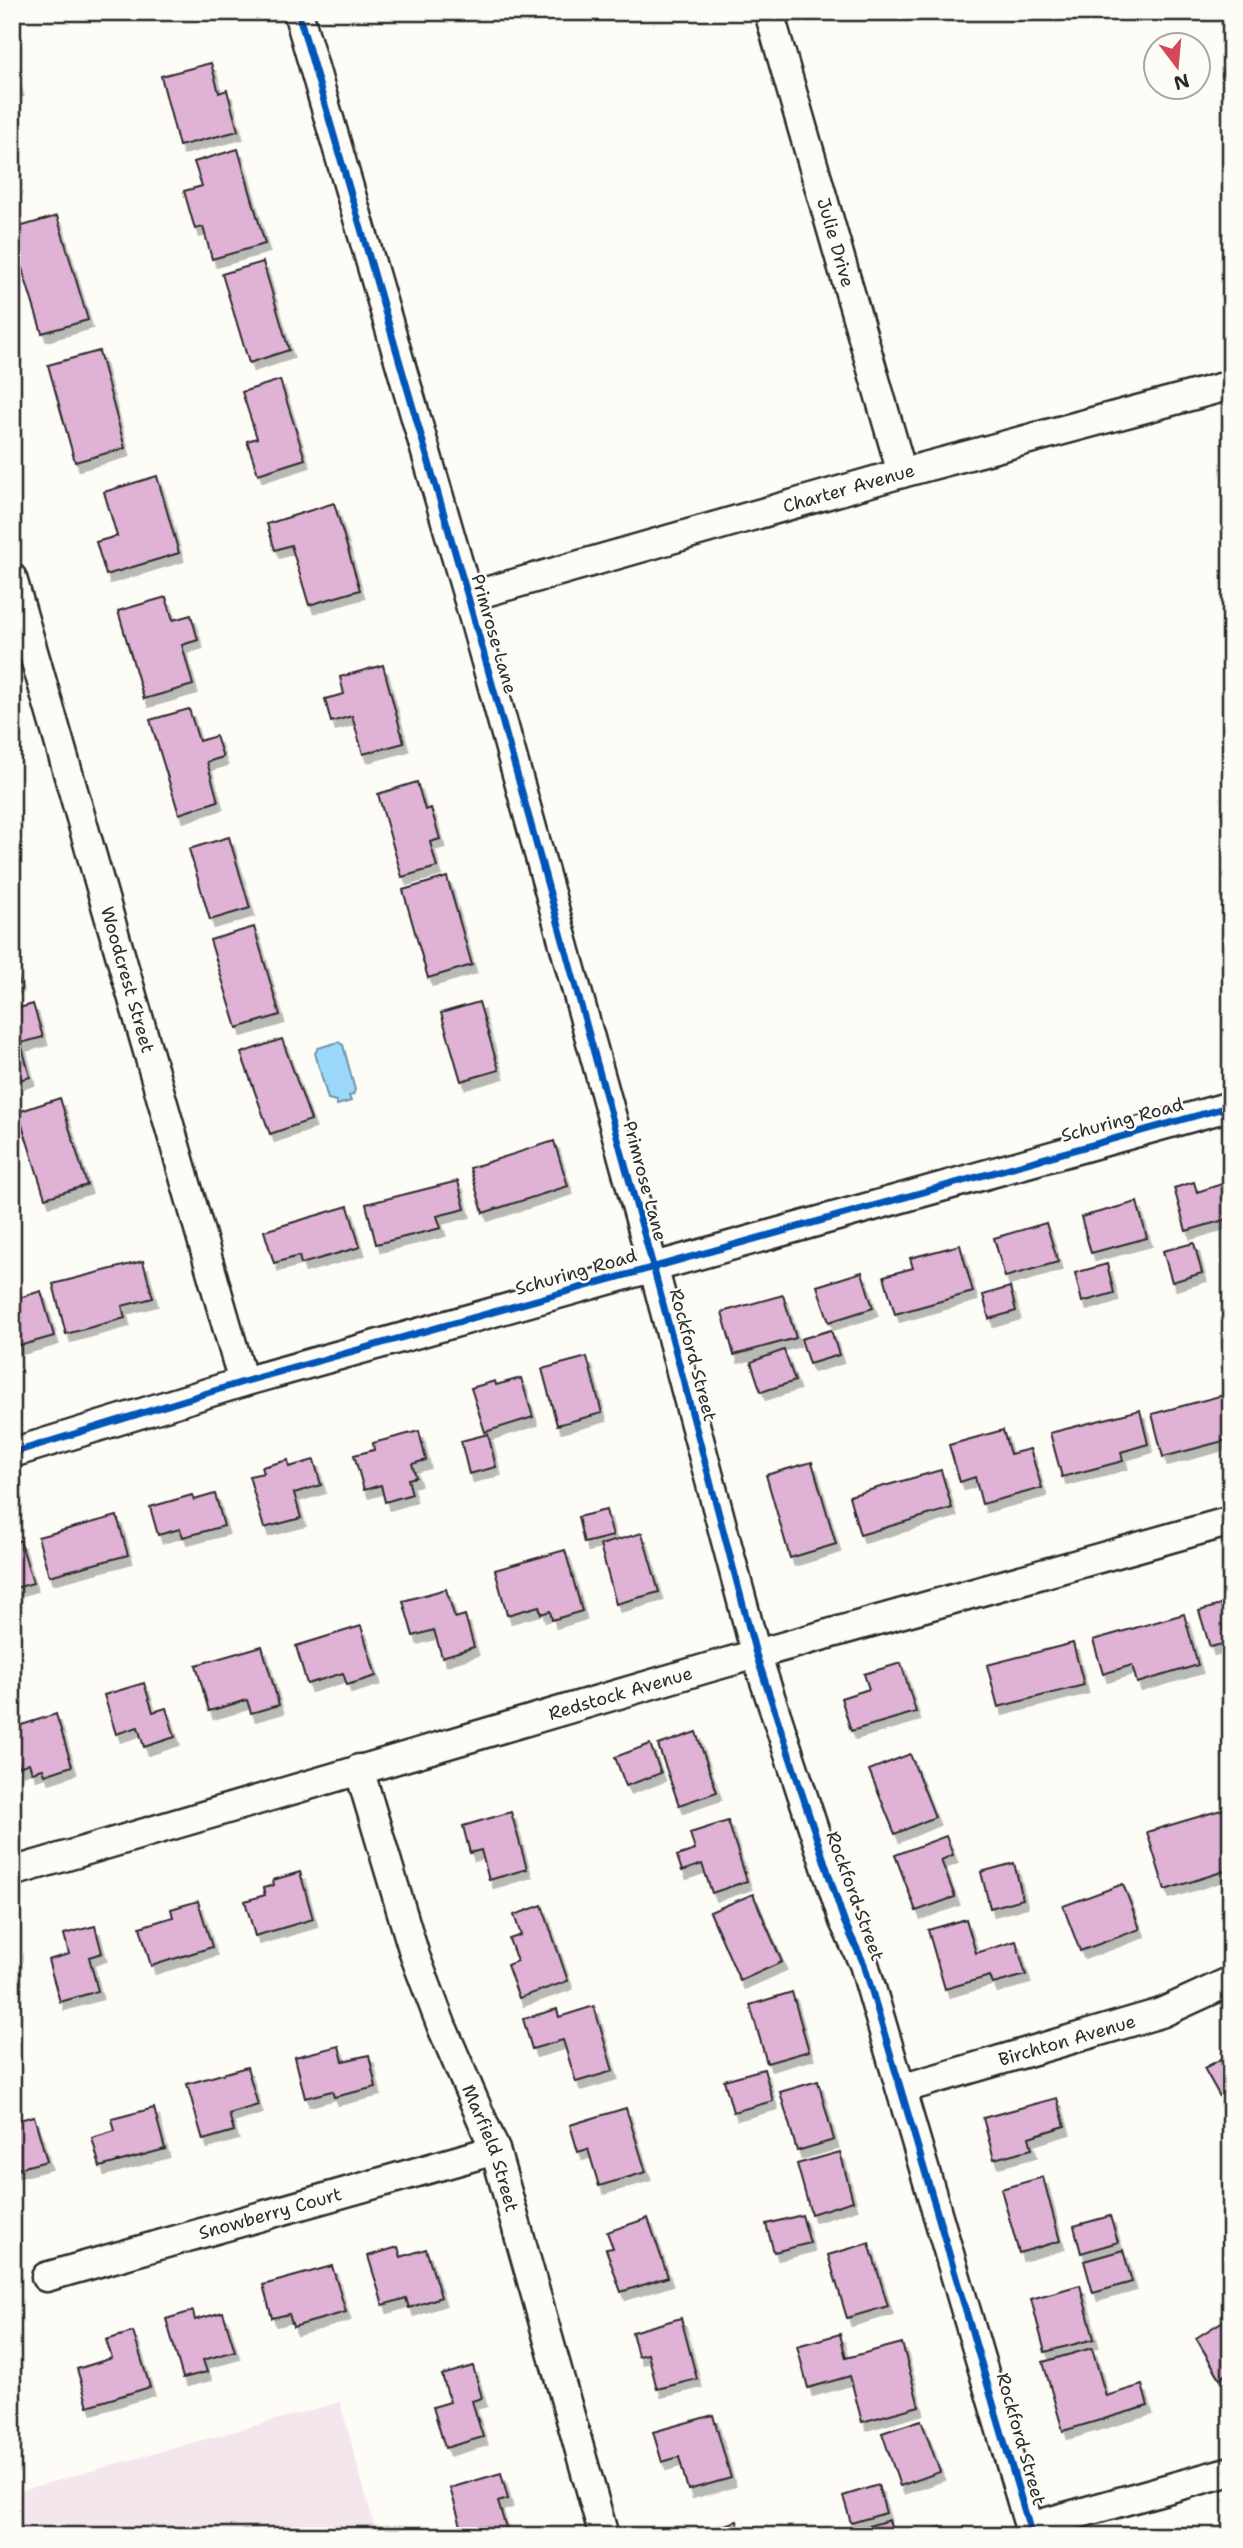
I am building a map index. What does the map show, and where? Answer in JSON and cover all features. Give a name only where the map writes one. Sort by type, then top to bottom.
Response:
[{"type":"street","name":"Primrose Lane","points":[[298,12],[468,597],[653,1266]]},
{"type":"street","name":"Julie Drive","points":[[769,12],[902,473]]},
{"type":"street","name":"Charter Avenue","points":[[468,597],[902,473],[1231,386]]},
{"type":"street","name":"Woodcrest Street","points":[[12,578],[243,1382]]},
{"type":"street","name":"Schuring Road","points":[[12,1453],[243,1382],[1231,1106]]},
{"type":"street","name":"Rockford Street","points":[[653,1266],[756,1654],[844,1921],[864,1964],[1031,2531]]},
{"type":"street","name":"Redstock Avenue","points":[[12,1872],[756,1654],[1231,1521]]},
{"type":"street","name":"Marfield Street","points":[[359,1769],[415,1956],[442,2027],[495,2150],[604,2536]]},
{"type":"street","name":"Birchton Avenue","points":[[901,2089],[1161,2013],[1231,1982]]},
{"type":"street","name":"Snowberry Court","points":[[46,2277],[495,2150]]},
{"type":"street","points":[[1031,2531],[1231,2470]]},
{"type":"shaded area","points":[[340,2402],[377,2536],[12,2536],[12,2493]]},
{"type":"water","points":[[338,1042],[343,1045],[355,1090],[353,1095],[349,1096],[351,1101],[337,1105],[336,1101],[328,1099],[315,1053],[318,1048]]},
{"type":"building","points":[[211,63],[219,93],[227,90],[238,131],[179,146],[161,76]]},
{"type":"building","points":[[12,65],[19,88],[12,90]]},
{"type":"building","points":[[238,149],[265,244],[212,259],[203,227],[195,229],[184,191],[202,186],[194,162]]},
{"type":"building","points":[[57,216],[88,320],[42,333],[12,229]]},
{"type":"building","points":[[263,262],[289,350],[249,363],[222,274]]},
{"type":"building","points":[[99,351],[125,448],[75,462],[48,365]]},
{"type":"building","points":[[280,380],[305,459],[258,474],[247,441],[257,438],[242,392]]},
{"type":"building","points":[[157,476],[179,553],[106,575],[96,542],[117,536],[104,492]]},
{"type":"building","points":[[334,503],[360,590],[309,605],[291,545],[275,550],[267,524]]},
{"type":"building","points":[[166,597],[173,620],[191,615],[198,640],[182,645],[193,685],[144,699],[118,611]]},
{"type":"building","points":[[383,665],[404,743],[363,754],[352,716],[331,722],[325,699],[344,694],[340,677]]},
{"type":"building","points":[[189,709],[199,741],[216,736],[223,757],[207,762],[218,801],[179,814],[150,720]]},
{"type":"building","points":[[417,782],[425,810],[431,808],[440,839],[430,842],[437,867],[402,877],[378,794]]},
{"type":"building","points":[[229,837],[250,908],[210,920],[189,849]]},
{"type":"building","points":[[447,877],[472,965],[428,978],[403,890]]},
{"type":"building","points":[[254,927],[280,1015],[237,1028],[210,940]]},
{"type":"building","points":[[12,963],[19,984],[12,986]]},
{"type":"building","points":[[479,1002],[499,1070],[461,1081],[441,1013]]},
{"type":"building","points":[[33,1004],[43,1037],[21,1043],[30,1077],[12,1082],[12,1010]]},
{"type":"building","points":[[282,1039],[311,1120],[270,1134],[241,1053]]},
{"type":"building","points":[[60,1098],[87,1185],[45,1198],[18,1112]]},
{"type":"building","points":[[554,1141],[568,1186],[483,1213],[470,1168]]},
{"type":"building","points":[[458,1181],[465,1209],[437,1216],[441,1228],[376,1244],[366,1204]]},
{"type":"building","points":[[1194,1182],[1197,1192],[1225,1183],[1231,1203],[1231,1218],[1186,1231],[1174,1188]]},
{"type":"building","points":[[1137,1202],[1147,1238],[1091,1253],[1081,1217]]},
{"type":"building","points":[[348,1206],[360,1247],[301,1264],[299,1256],[274,1263],[264,1231]]},
{"type":"building","points":[[1046,1223],[1058,1262],[1005,1277],[994,1238]]},
{"type":"building","points":[[1194,1243],[1202,1273],[1172,1282],[1163,1251]]},
{"type":"building","points":[[960,1245],[973,1292],[895,1314],[884,1276],[913,1268],[910,1258]]},
{"type":"building","points":[[143,1261],[153,1298],[122,1306],[125,1318],[66,1334],[53,1284]]},
{"type":"building","points":[[1107,1264],[1114,1293],[1082,1302],[1075,1273]]},
{"type":"building","points":[[862,1272],[873,1308],[829,1322],[817,1286]]},
{"type":"building","points":[[1010,1287],[1016,1311],[989,1319],[983,1295]]},
{"type":"building","points":[[41,1291],[54,1336],[12,1348],[12,1300]]},
{"type":"building","points":[[783,1295],[796,1338],[734,1355],[722,1312]]},
{"type":"building","points":[[831,1330],[839,1355],[809,1364],[801,1339]]},
{"type":"building","points":[[784,1350],[795,1381],[761,1392],[751,1362]]},
{"type":"building","points":[[587,1357],[602,1413],[557,1425],[542,1369]]},
{"type":"building","points":[[521,1378],[533,1417],[485,1432],[471,1388],[495,1381],[496,1385]]},
{"type":"building","points":[[1231,1393],[1231,1439],[1163,1457],[1152,1414]]},
{"type":"building","points":[[1140,1410],[1148,1444],[1121,1452],[1123,1461],[1062,1477],[1050,1433]]},
{"type":"building","points":[[1003,1430],[1010,1454],[1030,1449],[1042,1488],[982,1504],[975,1477],[960,1482],[949,1445]]},
{"type":"building","points":[[419,1431],[426,1460],[412,1464],[416,1477],[408,1479],[412,1494],[385,1502],[381,1485],[364,1490],[354,1455],[374,1450],[373,1443]]},
{"type":"building","points":[[488,1434],[496,1467],[469,1474],[461,1441]]},
{"type":"building","points":[[288,1460],[289,1467],[314,1460],[321,1485],[294,1493],[301,1518],[264,1528],[249,1476],[264,1473],[262,1467]]},
{"type":"building","points":[[812,1462],[836,1544],[790,1558],[766,1475]]},
{"type":"building","points":[[941,1470],[952,1508],[860,1535],[849,1496]]},
{"type":"building","points":[[215,1494],[224,1526],[183,1537],[180,1529],[158,1535],[150,1507],[192,1495],[194,1500]]},
{"type":"building","points":[[606,1510],[613,1536],[584,1543],[578,1517]]},
{"type":"building","points":[[117,1516],[128,1555],[49,1576],[38,1537]]},
{"type":"building","points":[[642,1533],[659,1592],[616,1604],[600,1545]]},
{"type":"building","points":[[20,1540],[33,1583],[12,1589],[12,1543]]},
{"type":"building","points":[[565,1550],[582,1611],[552,1620],[550,1611],[541,1614],[539,1606],[507,1615],[495,1570]]},
{"type":"building","points":[[446,1589],[455,1618],[465,1615],[474,1647],[442,1657],[434,1630],[413,1636],[403,1601]]},
{"type":"building","points":[[1231,1602],[1231,1642],[1210,1647],[1199,1611]]},
{"type":"building","points":[[1184,1614],[1198,1665],[1137,1683],[1132,1665],[1103,1674],[1093,1640]]},
{"type":"building","points":[[361,1626],[376,1676],[347,1685],[343,1673],[307,1684],[296,1646]]},
{"type":"building","points":[[1073,1643],[1084,1685],[998,1707],[987,1665]]},
{"type":"building","points":[[262,1646],[279,1705],[251,1713],[247,1700],[209,1711],[196,1665]]},
{"type":"building","points":[[901,1663],[916,1712],[851,1731],[841,1698],[869,1689],[864,1674]]},
{"type":"building","points":[[144,1683],[153,1712],[166,1708],[175,1737],[144,1747],[138,1727],[116,1734],[104,1695]]},
{"type":"building","points":[[56,1714],[72,1766],[45,1775],[43,1769],[32,1772],[29,1763],[19,1767],[12,1745],[12,1728]]},
{"type":"building","points":[[696,1732],[717,1792],[679,1805],[658,1745]]},
{"type":"building","points":[[650,1744],[661,1773],[626,1786],[615,1757]]},
{"type":"building","points":[[910,1754],[935,1817],[895,1834],[869,1770]]},
{"type":"building","points":[[1231,1807],[1231,1869],[1165,1890],[1147,1832]]},
{"type":"building","points":[[511,1812],[527,1869],[489,1880],[481,1850],[470,1853],[463,1826]]},
{"type":"building","points":[[728,1821],[747,1881],[712,1893],[702,1864],[682,1871],[677,1856],[695,1850],[690,1833]]},
{"type":"building","points":[[946,1836],[953,1855],[941,1860],[955,1897],[916,1911],[895,1855]]},
{"type":"building","points":[[1014,1863],[1023,1899],[990,1908],[981,1872]]},
{"type":"building","points":[[300,1872],[313,1919],[255,1936],[245,1901],[265,1895],[263,1888],[274,1885],[273,1880]]},
{"type":"building","points":[[1123,1884],[1140,1929],[1080,1951],[1063,1906]]},
{"type":"building","points":[[753,1894],[782,1962],[740,1981],[710,1912]]},
{"type":"building","points":[[198,1901],[212,1947],[151,1966],[140,1927],[173,1917],[171,1909]]},
{"type":"building","points":[[542,1905],[568,1981],[519,1998],[507,1965],[517,1961],[509,1939],[521,1935],[514,1915]]},
{"type":"building","points":[[966,1919],[976,1953],[1016,1941],[1026,1975],[993,1984],[990,1976],[945,1989],[928,1930]]},
{"type":"building","points":[[95,1926],[102,1953],[89,1957],[98,1991],[60,2002],[48,1960],[69,1954],[64,1934]]},
{"type":"building","points":[[792,1992],[809,2051],[767,2063],[750,2005]]},
{"type":"building","points":[[594,2006],[613,2071],[576,2082],[563,2040],[532,2049],[523,2019],[557,2009],[559,2017]]},
{"type":"building","points":[[339,2046],[343,2061],[369,2055],[376,2087],[334,2097],[332,2091],[305,2098],[295,2057]]},
{"type":"building","points":[[1231,2054],[1231,2098],[1223,2102],[1204,2068]]},
{"type":"building","points":[[247,2067],[258,2105],[229,2114],[234,2131],[203,2140],[187,2084]]},
{"type":"building","points":[[764,2069],[773,2101],[733,2112],[724,2080]]},
{"type":"building","points":[[818,2081],[834,2140],[797,2151],[780,2092]]},
{"type":"building","points":[[1057,2098],[1065,2126],[1029,2137],[1032,2149],[994,2159],[983,2118]]},
{"type":"building","points":[[154,2108],[165,2149],[100,2167],[92,2138],[115,2131],[112,2119]]},
{"type":"building","points":[[626,2108],[646,2172],[599,2186],[588,2149],[578,2152],[570,2125]]},
{"type":"building","points":[[34,2116],[47,2161],[12,2170],[12,2122]]},
{"type":"building","points":[[840,2152],[853,2201],[811,2214],[797,2164]]},
{"type":"building","points":[[1043,2177],[1060,2241],[1019,2253],[1001,2189]]},
{"type":"building","points":[[802,2215],[810,2243],[774,2252],[766,2224]]},
{"type":"building","points":[[1110,2216],[1118,2242],[1081,2253],[1074,2226]]},
{"type":"building","points":[[648,2218],[668,2277],[621,2292],[606,2249],[613,2248],[607,2232]]},
{"type":"building","points":[[869,2243],[888,2306],[847,2318],[828,2255]]},
{"type":"building","points":[[398,2247],[401,2257],[426,2249],[441,2297],[409,2308],[406,2298],[383,2305],[368,2256]]},
{"type":"building","points":[[1123,2250],[1132,2282],[1093,2293],[1084,2261]]},
{"type":"building","points":[[332,2266],[346,2312],[293,2327],[289,2314],[272,2318],[263,2285]]},
{"type":"building","points":[[1231,2266],[1231,2293],[1225,2267]]},
{"type":"building","points":[[1080,2285],[1094,2339],[1045,2352],[1031,2299]]},
{"type":"building","points":[[193,2311],[195,2320],[223,2312],[235,2351],[203,2360],[207,2372],[183,2378],[166,2319]]},
{"type":"building","points":[[1231,2316],[1231,2371],[1220,2378],[1196,2338]]},
{"type":"building","points":[[681,2318],[697,2379],[657,2389],[648,2354],[638,2356],[632,2332]]},
{"type":"building","points":[[133,2332],[150,2387],[88,2406],[77,2369],[112,2358],[106,2340]]},
{"type":"building","points":[[840,2334],[846,2358],[902,2343],[919,2406],[862,2422],[850,2376],[808,2388],[797,2346]]},
{"type":"building","points":[[1092,2348],[1106,2396],[1142,2385],[1148,2406],[1063,2431],[1043,2362]]},
{"type":"building","points":[[473,2366],[482,2398],[472,2401],[483,2437],[445,2448],[433,2407],[450,2402],[442,2375]]},
{"type":"building","points":[[713,2415],[731,2478],[688,2490],[679,2457],[662,2462],[653,2432]]},
{"type":"building","points":[[921,2420],[940,2472],[900,2486],[882,2433]]},
{"type":"building","points":[[501,2473],[508,2499],[498,2502],[508,2534],[464,2536],[450,2488]]},
{"type":"building","points":[[878,2485],[886,2513],[851,2523],[843,2496]]},
{"type":"building","points":[[889,2520],[894,2536],[857,2536],[855,2530]]},
{"type":"building","points":[[737,2521],[741,2536],[689,2536]]},
{"type":"building","points":[[945,2526],[948,2536],[912,2536]]},
{"type":"cycle path","points":[[298,12],[468,597],[653,1266],[756,1654],[844,1921],[864,1964],[1032,2536]]},
{"type":"cycle path","points":[[12,1453],[243,1382],[1231,1106]]}]
